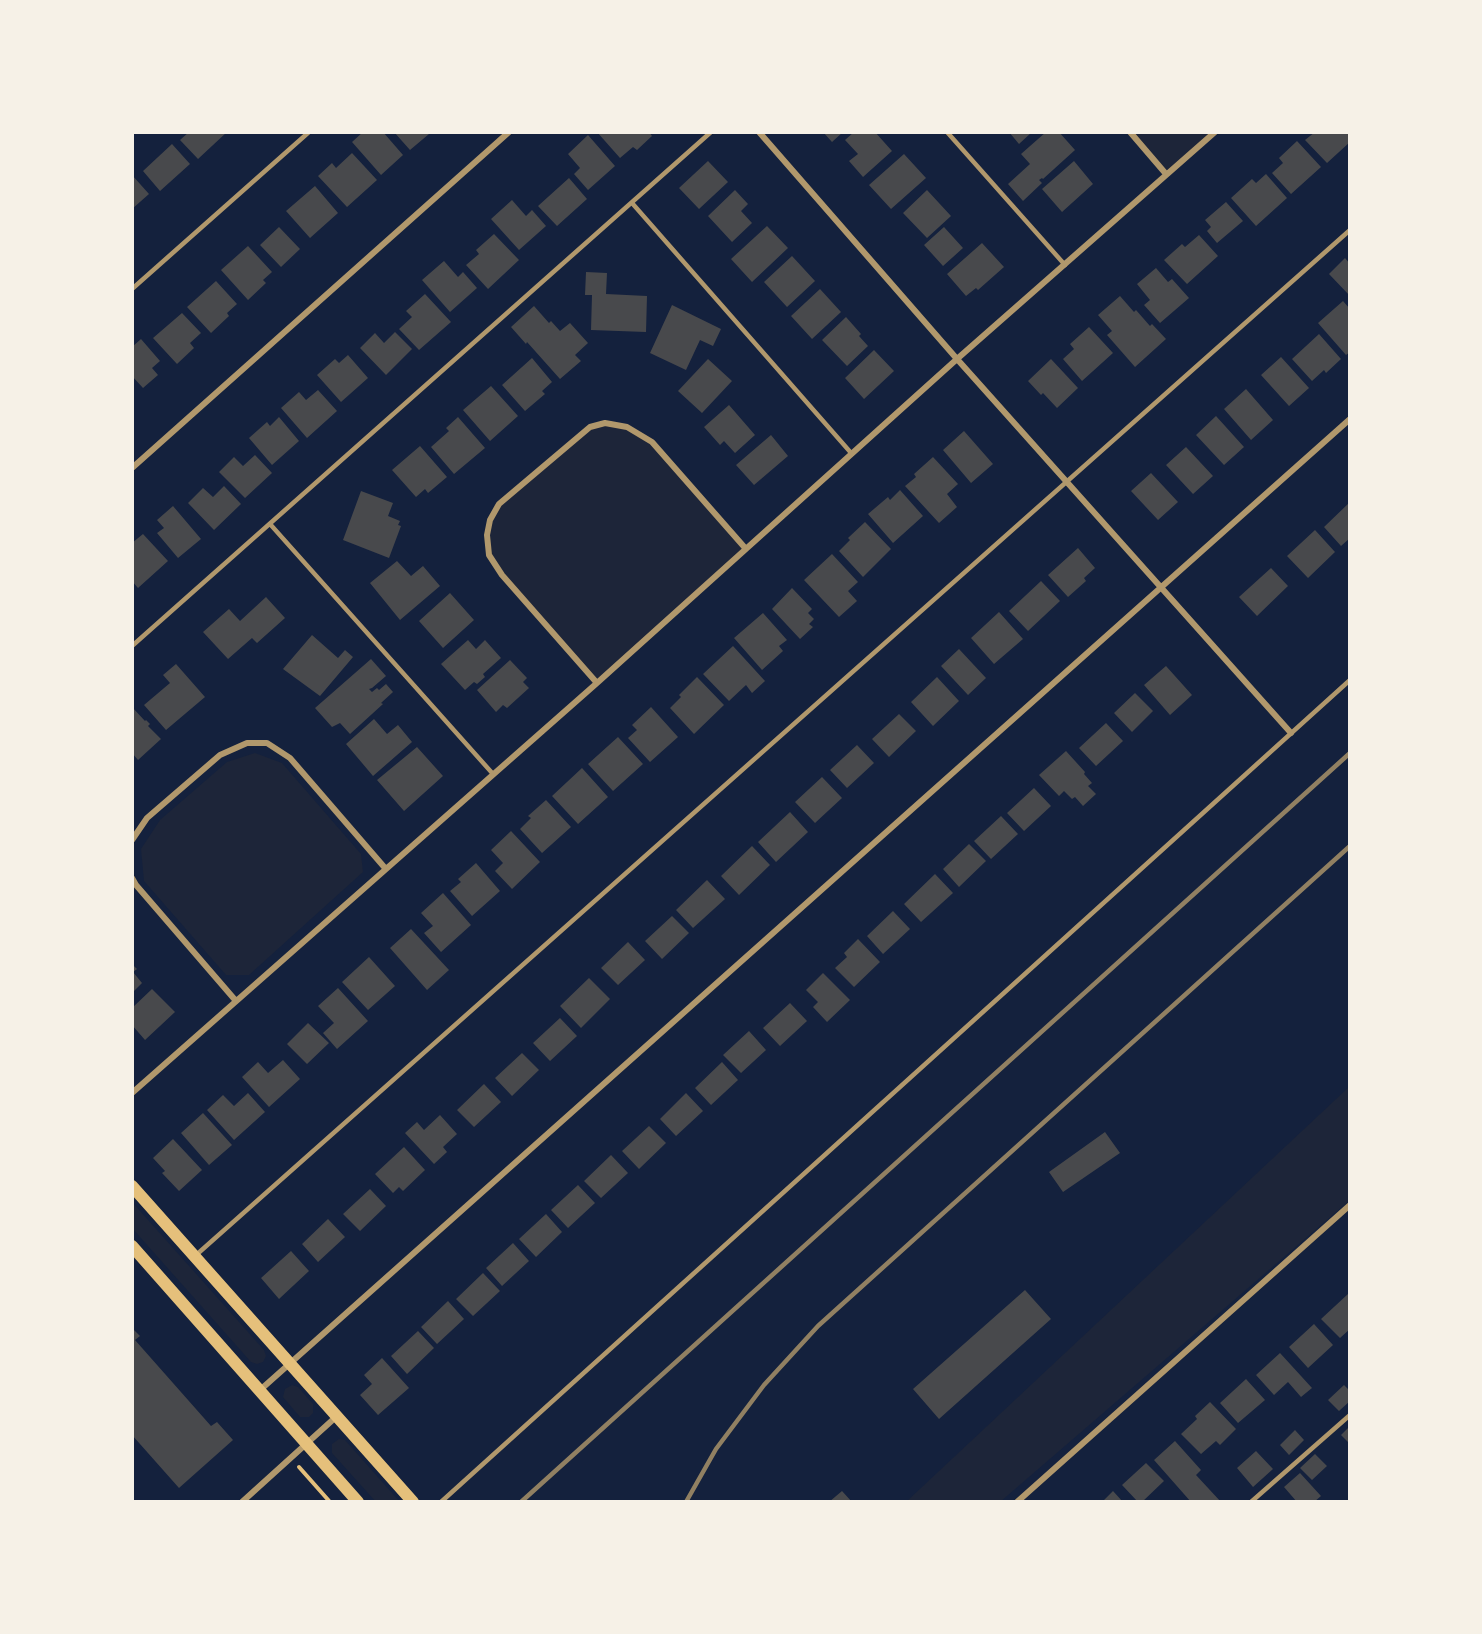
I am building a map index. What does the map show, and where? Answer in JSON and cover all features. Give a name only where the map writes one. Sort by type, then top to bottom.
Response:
[{"type":"main road","points":[[132,1186],[291,1362],[413,1502]]},
{"type":"main road","points":[[132,1246],[358,1502]]},
{"type":"street","points":[[132,468],[509,132]]},
{"type":"street","points":[[759,132],[957,359],[1291,733]]},
{"type":"street","points":[[1130,132],[1166,174]]},
{"type":"street","points":[[132,1093],[597,683],[957,359],[1215,132]]},
{"type":"street","points":[[259,1391],[1350,419]]},
{"type":"street","points":[[597,683],[502,574],[489,555],[487,535],[490,520],[500,504],[590,427],[604,423],[627,427],[652,442],[746,549]]},
{"type":"street","points":[[132,840],[147,818],[220,755],[247,743],[267,743],[290,758],[385,868]]},
{"type":"street","points":[[132,878],[236,1001]]},
{"type":"street","points":[[1017,1502],[1350,1205]]},
{"type":"street","points":[[242,1502],[337,1416]]},
{"type":"lane","points":[[132,289],[309,132]]},
{"type":"lane","points":[[132,646],[711,132]]},
{"type":"lane","points":[[947,132],[1065,265]]},
{"type":"lane","points":[[632,203],[852,454]]},
{"type":"lane","points":[[195,1256],[1350,230]]},
{"type":"lane","points":[[270,524],[493,774]]},
{"type":"lane","points":[[441,1502],[1350,680]]},
{"type":"lane","points":[[1251,1502],[1350,1415]]},
{"type":"path","points":[[290,1457],[330,1502]]},
{"type":"shaded area","points":[[1130,132],[1215,132],[1166,174]]},
{"type":"shaded area","points":[[605,423],[627,427],[652,442],[746,549],[597,683],[502,575],[489,555],[490,520],[499,504],[590,427]]},
{"type":"shaded area","points":[[255,753],[282,763],[361,854],[363,872],[249,975],[226,975],[144,881],[141,849],[160,820],[227,762]]},
{"type":"shaded area","points":[[1350,1086],[1350,1200],[1000,1502],[906,1502]]},
{"type":"shaded area","points":[[132,1202],[264,1350],[266,1356],[263,1362],[257,1364],[251,1362],[132,1228]]},
{"type":"shaded area","points":[[292,1385],[298,1387],[313,1404],[313,1413],[309,1417],[300,1417],[283,1397],[285,1389]]},
{"type":"shaded area","points":[[339,1439],[345,1440],[400,1502],[376,1502],[332,1453],[332,1444]]},
{"type":"building","points":[[189,132],[227,132],[198,159],[180,140]]},
{"type":"building","points":[[363,132],[383,132],[403,155],[381,175],[352,142]]},
{"type":"building","points":[[394,132],[428,132],[429,134],[410,150]]},
{"type":"building","points":[[597,132],[649,132],[652,136],[637,150],[633,147],[620,158]]},
{"type":"building","points":[[823,132],[843,132],[832,142]]},
{"type":"building","points":[[854,132],[875,132],[892,151],[863,177],[849,161],[858,154],[845,140]]},
{"type":"building","points":[[1009,132],[1032,132],[1019,144]]},
{"type":"building","points":[[1046,132],[1059,132],[1075,150],[1039,180],[1042,183],[1023,201],[1008,184],[1030,164],[1021,154]]},
{"type":"building","points":[[1315,132],[1350,132],[1350,142],[1327,163],[1305,140]]},
{"type":"building","points":[[588,135],[615,166],[588,190],[574,174],[580,168],[568,154]]},
{"type":"building","points":[[1297,141],[1321,167],[1291,194],[1272,173],[1283,163],[1279,158]]},
{"type":"building","points":[[172,144],[190,164],[160,191],[143,171]]},
{"type":"building","points":[[352,153],[377,180],[347,207],[318,176],[332,163],[336,168]]},
{"type":"building","points":[[904,154],[926,178],[891,209],[869,185]]},
{"type":"building","points":[[708,161],[728,182],[699,209],[679,188]]},
{"type":"building","points":[[1074,161],[1093,184],[1062,212],[1042,189]]},
{"type":"building","points":[[1266,174],[1287,198],[1256,226],[1231,198],[1252,179],[1256,183]]},
{"type":"building","points":[[132,175],[149,194],[132,209]]},
{"type":"building","points":[[569,178],[587,199],[557,226],[538,206]]},
{"type":"building","points":[[315,186],[338,213],[310,238],[286,211]]},
{"type":"building","points":[[735,190],[748,204],[741,211],[752,223],[732,242],[708,216]]},
{"type":"building","points":[[927,190],[951,216],[927,238],[903,213]]},
{"type":"building","points":[[512,200],[526,216],[532,210],[546,226],[519,250],[491,219]]},
{"type":"building","points":[[1226,202],[1243,221],[1217,243],[1207,231],[1211,227],[1205,220]]},
{"type":"building","points":[[767,226],[788,248],[752,282],[731,259]]},
{"type":"building","points":[[279,227],[300,249],[281,267],[260,245]]},
{"type":"building","points":[[944,227],[963,248],[943,266],[924,245]]},
{"type":"building","points":[[494,234],[519,260],[488,289],[466,265],[479,254],[476,250]]},
{"type":"building","points":[[1199,235],[1218,256],[1187,284],[1164,260],[1182,244],[1185,247]]},
{"type":"building","points":[[982,243],[1004,267],[978,290],[976,288],[966,296],[947,274]]},
{"type":"building","points":[[248,246],[272,272],[263,280],[266,283],[248,300],[221,270]]},
{"type":"building","points":[[792,256],[815,281],[787,307],[764,282]]},
{"type":"building","points":[[1345,258],[1350,264],[1350,296],[1329,274]]},
{"type":"building","points":[[444,261],[458,277],[463,272],[477,288],[450,312],[422,280]]},
{"type":"building","points":[[1156,268],[1168,282],[1172,279],[1189,298],[1160,323],[1144,305],[1150,300],[1137,284]]},
{"type":"building","points":[[586,272],[607,273],[606,294],[647,296],[646,332],[591,330],[592,295],[585,295]]},
{"type":"building","points":[[216,281],[237,304],[227,313],[229,316],[211,333],[187,307]]},
{"type":"building","points":[[820,289],[841,312],[812,339],[791,316]]},
{"type":"building","points":[[425,294],[451,322],[419,350],[399,329],[412,317],[406,311]]},
{"type":"building","points":[[1120,296],[1134,312],[1136,310],[1166,339],[1135,367],[1107,335],[1112,331],[1098,315]]},
{"type":"building","points":[[1343,301],[1350,309],[1350,352],[1346,355],[1318,323]]},
{"type":"building","points":[[672,305],[721,329],[713,346],[700,340],[686,370],[650,353]]},
{"type":"building","points":[[534,306],[549,323],[551,321],[560,331],[570,323],[588,343],[575,355],[581,361],[560,379],[511,327]]},
{"type":"building","points":[[182,313],[201,333],[190,343],[194,348],[177,364],[153,338]]},
{"type":"building","points":[[846,317],[868,346],[847,366],[822,340]]},
{"type":"building","points":[[1089,327],[1113,353],[1082,381],[1063,359],[1074,349],[1070,344]]},
{"type":"building","points":[[395,332],[412,349],[386,375],[360,348],[375,333],[384,343]]},
{"type":"building","points":[[1319,334],[1341,359],[1326,373],[1324,370],[1312,381],[1292,359]]},
{"type":"building","points":[[141,339],[160,361],[152,368],[158,375],[143,388],[132,376],[132,347]]},
{"type":"building","points":[[874,350],[894,371],[864,399],[845,378]]},
{"type":"building","points":[[348,355],[368,378],[341,402],[317,375],[335,359],[339,363]]},
{"type":"building","points":[[1281,357],[1309,388],[1289,406],[1261,375]]},
{"type":"building","points":[[532,358],[552,382],[542,391],[545,394],[525,411],[502,385]]},
{"type":"building","points":[[708,359],[732,381],[702,413],[678,391]]},
{"type":"building","points":[[1051,359],[1078,388],[1057,408],[1028,381]]},
{"type":"building","points":[[491,386],[518,416],[490,441],[463,410]]},
{"type":"building","points":[[1246,389],[1273,420],[1251,440],[1224,409]]},
{"type":"building","points":[[318,390],[337,411],[307,438],[281,408],[299,392],[306,400]]},
{"type":"building","points":[[729,405],[755,435],[735,453],[724,441],[720,445],[704,427]]},
{"type":"building","points":[[1216,416],[1244,447],[1224,465],[1196,435]]},
{"type":"building","points":[[279,417],[299,441],[272,465],[249,438],[267,422],[270,426]]},
{"type":"building","points":[[458,417],[485,448],[454,474],[431,447],[449,431],[446,428]]},
{"type":"building","points":[[964,431],[993,464],[971,483],[943,450]]},
{"type":"building","points":[[771,435],[788,456],[754,485],[736,465]]},
{"type":"building","points":[[420,446],[447,477],[428,493],[425,489],[416,497],[392,470]]},
{"type":"building","points":[[1186,447],[1213,476],[1193,494],[1166,465]]},
{"type":"building","points":[[255,455],[272,473],[245,498],[219,472],[234,457],[243,466]]},
{"type":"building","points":[[933,457],[958,484],[947,494],[957,507],[939,523],[905,486],[916,477],[914,474]]},
{"type":"building","points":[[1151,473],[1178,502],[1158,520],[1131,491]]},
{"type":"building","points":[[224,486],[241,504],[214,530],[188,503],[203,488],[213,497]]},
{"type":"building","points":[[900,490],[923,516],[893,543],[868,514],[888,497],[890,500]]},
{"type":"building","points":[[361,491],[393,503],[388,516],[400,521],[398,525],[401,526],[389,558],[343,540]]},
{"type":"building","points":[[1350,502],[1350,538],[1341,546],[1324,527]]},
{"type":"building","points":[[173,506],[201,539],[178,558],[157,533],[164,528],[157,520]]},
{"type":"building","points":[[865,522],[891,549],[863,577],[839,551],[850,540],[848,538]]},
{"type":"building","points":[[1315,530],[1335,552],[1308,578],[1287,556]]},
{"type":"building","points":[[143,534],[168,561],[138,588],[132,581],[132,543]]},
{"type":"building","points":[[1078,548],[1095,568],[1084,578],[1086,581],[1068,597],[1048,575]]},
{"type":"building","points":[[832,554],[858,582],[848,591],[857,601],[839,617],[804,580]]},
{"type":"building","points":[[397,561],[411,576],[423,566],[440,586],[400,620],[370,583]]},
{"type":"building","points":[[1271,568],[1288,586],[1257,616],[1239,597]]},
{"type":"building","points":[[1041,581],[1060,601],[1028,631],[1009,611]]},
{"type":"building","points":[[792,588],[812,609],[808,613],[814,619],[809,624],[813,627],[800,639],[772,609]]},
{"type":"building","points":[[450,593],[474,620],[443,648],[419,621]]},
{"type":"building","points":[[266,597],[285,618],[257,643],[252,638],[228,659],[203,632],[229,609],[240,621]]},
{"type":"building","points":[[999,612],[1023,639],[994,664],[971,638]]},
{"type":"building","points":[[763,613],[787,640],[779,646],[783,651],[762,670],[734,638]]},
{"type":"building","points":[[312,635],[338,658],[345,650],[353,657],[320,696],[283,669]]},
{"type":"building","points":[[468,640],[476,649],[485,640],[501,658],[483,674],[485,677],[477,684],[474,682],[465,690],[441,664]]},
{"type":"building","points":[[733,646],[765,681],[752,693],[746,685],[729,701],[703,674]]},
{"type":"building","points":[[959,649],[986,678],[968,695],[941,666]]},
{"type":"building","points":[[371,659],[386,676],[369,689],[372,692],[377,688],[379,690],[386,684],[393,692],[350,734],[340,723],[332,727],[315,708]]},
{"type":"building","points":[[510,660],[527,678],[523,682],[529,688],[507,708],[503,705],[496,712],[477,690]]},
{"type":"building","points":[[176,664],[205,697],[166,730],[144,705],[170,683],[163,675]]},
{"type":"building","points":[[1166,666],[1192,695],[1170,715],[1144,685]]},
{"type":"building","points":[[697,677],[724,705],[694,734],[670,708]]},
{"type":"building","points":[[937,677],[959,701],[933,726],[911,702]]},
{"type":"building","points":[[1135,693],[1153,711],[1132,732],[1114,713]]},
{"type":"building","points":[[132,707],[150,724],[148,726],[161,739],[138,760],[132,753]]},
{"type":"building","points":[[651,707],[678,737],[650,762],[628,738],[637,730],[632,725]]},
{"type":"building","points":[[899,714],[916,731],[889,757],[872,739]]},
{"type":"building","points":[[374,719],[387,734],[398,725],[412,742],[373,776],[346,744]]},
{"type":"building","points":[[1106,723],[1123,741],[1096,766],[1079,748]]},
{"type":"building","points":[[618,737],[643,764],[613,791],[588,764]]},
{"type":"building","points":[[857,745],[874,763],[847,788],[830,770]]},
{"type":"building","points":[[417,747],[443,776],[404,811],[377,780]]},
{"type":"building","points":[[1066,751],[1085,772],[1084,774],[1092,783],[1088,786],[1096,794],[1083,806],[1075,797],[1072,799],[1064,791],[1059,796],[1039,775]]},
{"type":"building","points":[[582,768],[608,797],[578,824],[552,796]]},
{"type":"building","points":[[822,777],[842,798],[815,823],[795,802]]},
{"type":"building","points":[[1034,788],[1051,806],[1024,831],[1007,813]]},
{"type":"building","points":[[546,800],[571,827],[542,853],[520,829],[531,818],[528,816]]},
{"type":"building","points":[[790,812],[808,832],[776,862],[758,842]]},
{"type":"building","points":[[1001,816],[1018,834],[991,859],[974,841]]},
{"type":"building","points":[[511,831],[540,862],[512,889],[495,871],[503,863],[491,850]]},
{"type":"building","points":[[969,844],[986,861],[959,887],[943,869]]},
{"type":"building","points":[[752,846],[770,865],[739,895],[721,876]]},
{"type":"building","points":[[476,863],[500,891],[472,916],[450,891],[461,882],[458,879]]},
{"type":"building","points":[[935,874],[953,893],[921,922],[904,904]]},
{"type":"building","points":[[707,880],[725,899],[693,928],[676,910]]},
{"type":"building","points":[[443,893],[471,925],[441,952],[424,933],[433,926],[421,913]]},
{"type":"building","points":[[893,911],[910,929],[883,954],[867,936]]},
{"type":"building","points":[[672,916],[689,933],[662,959],[645,941]]},
{"type":"building","points":[[411,929],[449,970],[427,990],[390,948]]},
{"type":"building","points":[[858,939],[880,962],[854,987],[835,968],[847,957],[844,953]]},
{"type":"building","points":[[628,942],[645,960],[618,985],[601,968]]},
{"type":"building","points":[[369,957],[395,986],[368,1010],[342,982]]},
{"type":"building","points":[[132,964],[137,969],[133,972],[142,983],[132,993]]},
{"type":"building","points":[[823,973],[850,1000],[827,1022],[813,1007],[818,1002],[806,990]]},
{"type":"building","points":[[589,978],[610,999],[581,1028],[560,1006]]},
{"type":"building","points":[[338,988],[368,1021],[337,1049],[323,1033],[334,1023],[318,1006]]},
{"type":"building","points":[[152,989],[175,1012],[145,1040],[132,1025],[132,1008]]},
{"type":"building","points":[[790,1003],[807,1021],[780,1046],[763,1028]]},
{"type":"building","points":[[560,1018],[577,1036],[550,1061],[533,1043]]},
{"type":"building","points":[[308,1023],[329,1043],[307,1064],[287,1044]]},
{"type":"building","points":[[749,1031],[766,1050],[741,1073],[723,1055]]},
{"type":"building","points":[[522,1053],[539,1070],[512,1096],[495,1078]]},
{"type":"building","points":[[283,1060],[300,1079],[269,1107],[242,1077],[258,1062],[268,1073]]},
{"type":"building","points":[[722,1062],[738,1080],[711,1105],[695,1088]]},
{"type":"building","points":[[484,1084],[501,1102],[474,1127],[457,1110]]},
{"type":"building","points":[[248,1093],[265,1112],[234,1140],[207,1110],[223,1095],[234,1106]]},
{"type":"building","points":[[686,1093],[703,1111],[676,1136],[660,1119]]},
{"type":"building","points":[[203,1113],[232,1145],[209,1165],[181,1133]]},
{"type":"building","points":[[440,1115],[457,1134],[443,1147],[447,1152],[434,1164],[405,1133],[417,1122],[424,1130]]},
{"type":"building","points":[[649,1126],[666,1143],[639,1169],[622,1151]]},
{"type":"building","points":[[1105,1132],[1120,1153],[1063,1192],[1049,1172]]},
{"type":"building","points":[[173,1139],[202,1170],[179,1191],[162,1173],[165,1171],[153,1158]]},
{"type":"building","points":[[404,1147],[425,1170],[403,1191],[399,1187],[393,1193],[375,1174]]},
{"type":"building","points":[[611,1155],[628,1173],[601,1198],[584,1181]]},
{"type":"building","points":[[578,1185],[595,1203],[568,1228],[551,1210]]},
{"type":"building","points":[[370,1189],[386,1206],[360,1231],[343,1214]]},
{"type":"building","points":[[546,1214],[562,1232],[536,1257],[519,1239]]},
{"type":"building","points":[[328,1219],[345,1237],[318,1262],[302,1244]]},
{"type":"building","points":[[513,1243],[529,1261],[502,1286],[486,1268]]},
{"type":"building","points":[[291,1251],[309,1271],[279,1299],[261,1278]]},
{"type":"building","points":[[483,1273],[500,1291],[473,1316],[456,1299]]},
{"type":"building","points":[[1025,1290],[1051,1319],[939,1419],[913,1389]]},
{"type":"building","points":[[1348,1294],[1350,1296],[1350,1329],[1340,1338],[1321,1319]]},
{"type":"building","points":[[448,1301],[464,1319],[437,1344],[421,1327]]},
{"type":"building","points":[[1314,1324],[1333,1345],[1308,1368],[1289,1347]]},
{"type":"building","points":[[132,1328],[140,1336],[135,1340],[211,1426],[217,1422],[233,1440],[179,1488],[132,1435]]},
{"type":"building","points":[[418,1331],[434,1348],[407,1374],[391,1356]]},
{"type":"building","points":[[1280,1353],[1312,1388],[1301,1397],[1288,1382],[1274,1395],[1256,1375]]},
{"type":"building","points":[[382,1358],[409,1388],[378,1415],[360,1395],[372,1384],[364,1375]]},
{"type":"building","points":[[1246,1379],[1265,1400],[1238,1423],[1220,1403]]},
{"type":"building","points":[[1344,1385],[1350,1391],[1350,1401],[1339,1411],[1328,1400]]},
{"type":"building","points":[[1210,1402],[1236,1429],[1220,1445],[1216,1441],[1201,1454],[1181,1434]]},
{"type":"building","points":[[1350,1426],[1350,1444],[1341,1435]]},
{"type":"building","points":[[1295,1430],[1304,1440],[1289,1455],[1280,1445]]},
{"type":"building","points":[[1175,1441],[1201,1470],[1196,1475],[1221,1502],[1191,1502],[1154,1460]]},
{"type":"building","points":[[1256,1451],[1273,1469],[1253,1487],[1237,1468]]},
{"type":"building","points":[[1315,1454],[1327,1466],[1312,1480],[1300,1468]]},
{"type":"building","points":[[1146,1463],[1164,1481],[1142,1502],[1138,1502],[1122,1485]]},
{"type":"building","points":[[1300,1473],[1321,1496],[1314,1502],[1305,1500],[1297,1502],[1284,1487]]},
{"type":"building","points":[[842,1491],[852,1502],[829,1502]]},
{"type":"building","points":[[1113,1491],[1123,1502],[1102,1502]]},
{"type":"railway","points":[[521,1502],[1350,753]]},
{"type":"railway","points":[[686,1502],[716,1449],[764,1385],[818,1326],[1350,846]]}]
